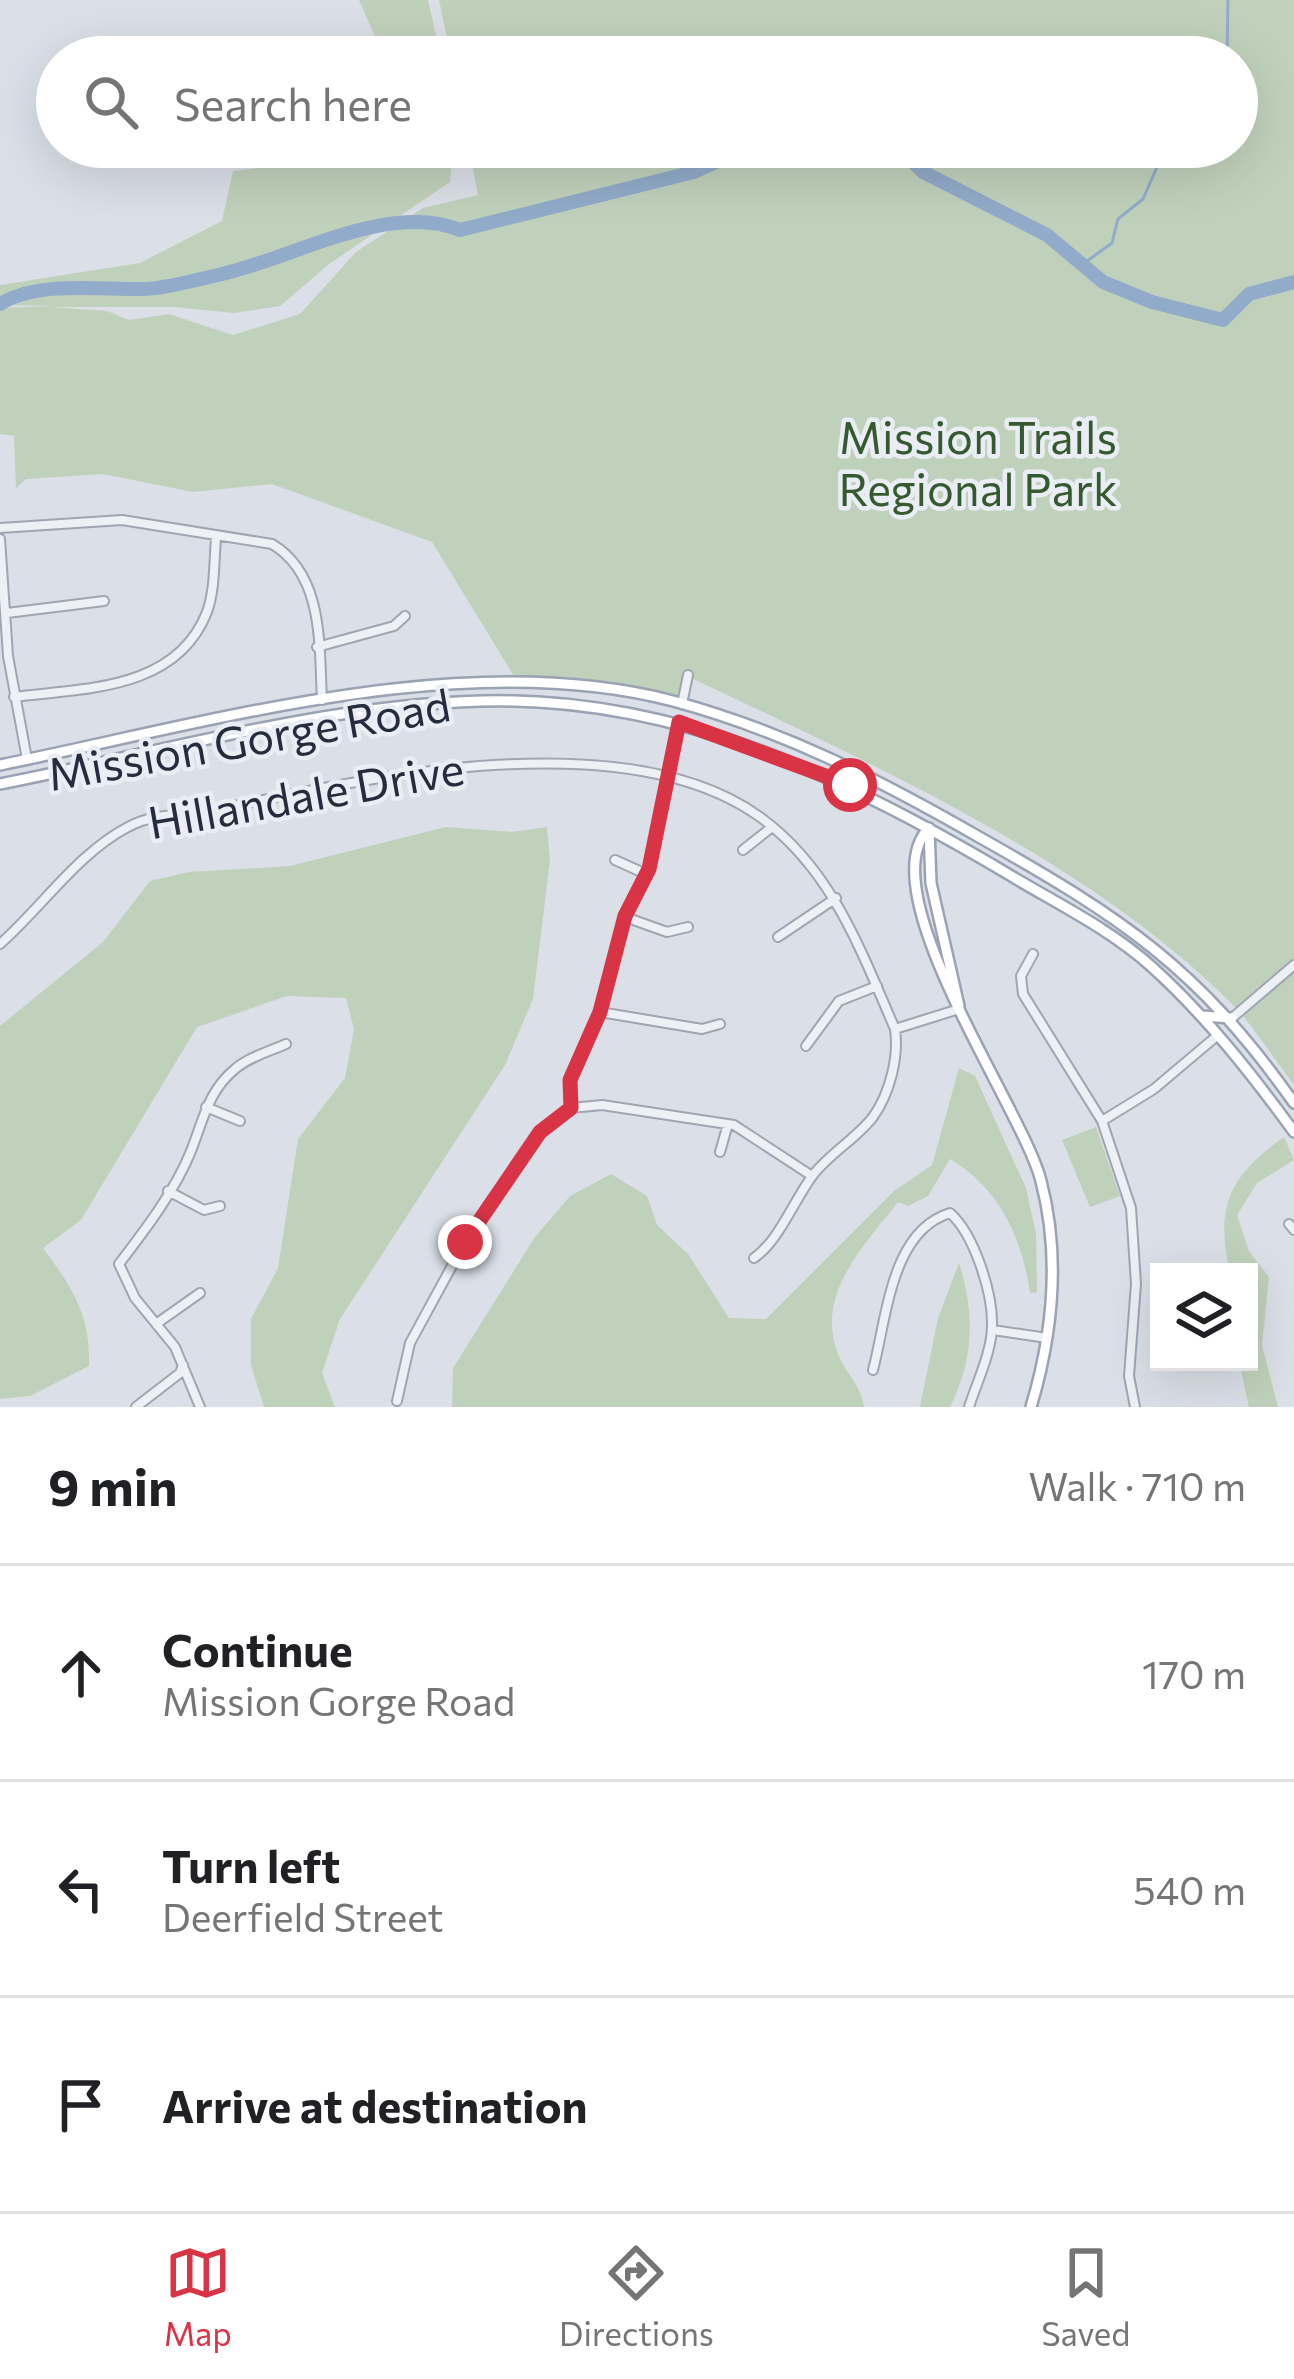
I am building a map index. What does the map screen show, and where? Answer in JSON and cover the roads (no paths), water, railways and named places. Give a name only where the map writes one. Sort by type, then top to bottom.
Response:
[{"type":"main road","name":"Mission Gorge Road","points":[[0,765],[322,701],[484,682],[544,684],[682,704],[835,757],[1110,913],[1162,951],[1232,1018],[1294,1103]]},
{"type":"main road","name":"Mission Gorge Road","points":[[0,784],[422,704],[544,703],[679,722],[824,772],[1101,929],[1149,964],[1201,1016],[1294,1132]]},
{"type":"main road","points":[[936,812],[929,829],[931,883],[959,1009],[1040,1176],[1053,1270],[1047,1338],[1031,1407]]},
{"type":"main road","points":[[1201,1016],[1232,1018]]},
{"type":"street","points":[[0,528],[122,520],[216,538],[250,538],[289,554],[308,580],[322,701]]},
{"type":"street","points":[[14,697],[133,681],[166,664],[189,643],[207,612],[216,538]]},
{"type":"street","points":[[0,539],[14,697],[27,759]]},
{"type":"street","points":[[7,613],[104,602]]},
{"type":"street","points":[[317,646],[394,626],[405,616]]},
{"type":"street","points":[[682,704],[688,675]]},
{"type":"street","points":[[571,1108],[570,1080],[600,1012],[625,916],[646,874],[679,722]]},
{"type":"street","name":"Hillandale Drive","points":[[0,944],[94,851],[148,818],[209,812],[422,768],[584,765],[666,778],[735,800],[772,827],[836,898],[895,1029]]},
{"type":"street","points":[[743,850],[772,827]]},
{"type":"street","points":[[615,860],[646,874]]},
{"type":"street","points":[[778,937],[836,898]]},
{"type":"street","points":[[625,916],[667,932],[688,927]]},
{"type":"street","points":[[1034,953],[1023,970],[1023,994],[1102,1121],[1135,1238],[1129,1376],[1135,1407]]},
{"type":"street","points":[[1232,1018],[1294,965]]},
{"type":"street","points":[[806,1046],[839,1000],[877,986]]},
{"type":"street","points":[[754,1258],[766,1250],[812,1176],[872,1119],[898,1051],[895,1029],[959,1009]]},
{"type":"street","points":[[600,1012],[702,1029],[720,1024]]},
{"type":"street","points":[[1102,1121],[1154,1089],[1218,1035]]},
{"type":"street","points":[[200,1407],[182,1363],[119,1269],[121,1260],[190,1153],[206,1106],[240,1064],[286,1044]]},
{"type":"street","points":[[397,1401],[410,1343],[465,1242],[540,1132],[571,1108],[602,1105],[728,1124],[755,1135],[812,1176]]},
{"type":"street","points":[[206,1106],[240,1121]]},
{"type":"street","points":[[719,1152],[728,1124]]},
{"type":"street","points":[[168,1191],[204,1210],[220,1206]]},
{"type":"street","points":[[873,1370],[907,1242],[932,1219],[955,1216],[983,1278],[993,1330],[969,1407]]},
{"type":"street","points":[[156,1324],[200,1293]]},
{"type":"street","points":[[993,1330],[1047,1338]]},
{"type":"street","points":[[136,1407],[180,1373],[182,1363]]},
{"type":"waterway","points":[[1227,36],[1228,0]]},
{"type":"waterway","points":[[0,304],[52,289],[173,285],[371,227],[431,223],[460,230],[703,168]]},
{"type":"waterway","points":[[919,168],[1047,235],[1103,282],[1152,302],[1223,320],[1249,294],[1294,282]]},
{"type":"waterway","points":[[1083,264],[1112,243],[1118,219],[1143,199],[1157,168]]},
{"type":"park label","name":"Mission Trails Regional Park","points":[[978,464]]}]
